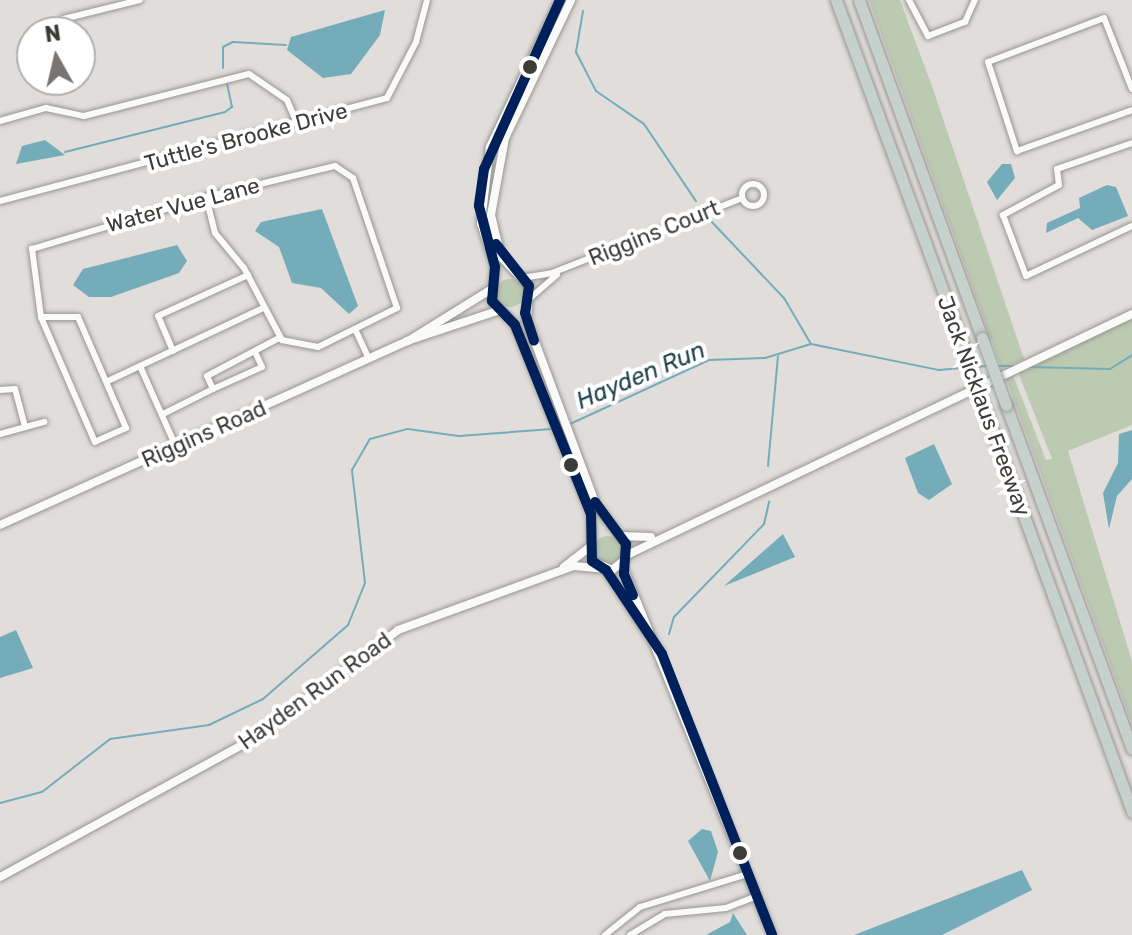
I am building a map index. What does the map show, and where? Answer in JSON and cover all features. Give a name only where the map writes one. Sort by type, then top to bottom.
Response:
[{"type":"highway","name":"Jack Nicklaus Freeway","points":[[836,0],[1132,812]]},
{"type":"highway","name":"Jack Nicklaus Freeway","points":[[859,0],[1132,749]]},
{"type":"main road","points":[[560,0],[484,169],[480,215],[493,286],[561,445],[603,569],[662,654]]},
{"type":"main road","points":[[571,0],[493,177],[496,244],[520,277],[571,441],[627,555]]},
{"type":"main road","name":"Riggins Road","points":[[0,525],[407,341],[493,286],[520,277]]},
{"type":"main road","name":"Riggins Road","points":[[407,341],[528,302]]},
{"type":"main road","points":[[772,935],[662,654],[622,565],[627,555],[656,537],[1132,314]]},
{"type":"main road","points":[[593,543],[616,535],[656,537]]},
{"type":"main road","name":"Hayden Run Road","points":[[556,574],[593,543]]},
{"type":"main road","name":"Hayden Run Road","points":[[0,877],[248,742],[398,630],[582,565],[603,569],[622,565]]},
{"type":"street","points":[[74,16],[140,0]]},
{"type":"street","name":"Tuttle's Brooke Drive","points":[[0,201],[387,98],[416,42],[427,0]]},
{"type":"street","points":[[909,0],[922,34],[934,36],[965,22],[975,0]]},
{"type":"street","points":[[1132,89],[1129,60],[1101,18],[987,66],[1017,151],[1132,110]]},
{"type":"street","points":[[0,121],[46,108],[84,116],[249,74],[287,100],[297,123]]},
{"type":"street","points":[[1132,143],[1057,169],[1060,183],[1005,210],[1026,276],[1132,226]]},
{"type":"street","name":"Water Vue Lane","points":[[41,317],[29,254],[38,245],[206,197],[342,168],[353,178],[396,300],[392,314],[355,329]]},
{"type":"street","points":[[206,197],[215,233],[248,275],[279,338]]},
{"type":"street","name":"Riggins Court","points":[[520,277],[565,269],[742,198]]},
{"type":"street","name":"Riggins Court","points":[[528,302],[565,269]]},
{"type":"street","points":[[173,351],[158,316],[248,275]]},
{"type":"street","points":[[108,381],[263,308]]},
{"type":"street","points":[[41,317],[78,317],[127,425],[95,442],[41,317]]},
{"type":"street","points":[[213,389],[207,376],[256,354],[279,338],[318,347],[355,329],[369,359]]},
{"type":"street","points":[[163,414],[262,367],[256,354]]},
{"type":"street","points":[[140,366],[176,447]]},
{"type":"street","points":[[0,390],[15,389],[25,427]]},
{"type":"street","points":[[0,434],[44,422]]},
{"type":"street","points":[[610,933],[640,907],[748,874]]},
{"type":"street","points":[[630,935],[665,914],[726,908],[757,896]]},
{"type":"green space","points":[[869,0],[900,0],[933,89],[1024,359],[1002,369]]},
{"type":"green space","points":[[510,279],[520,283],[524,293],[520,303],[510,307],[500,303],[496,293],[500,283]]},
{"type":"green space","points":[[1132,319],[1132,425],[1068,451],[1132,661],[1132,724],[1006,378],[1013,375],[1046,460],[1052,459],[1018,372]]},
{"type":"green space","points":[[608,536],[618,540],[622,550],[618,560],[608,564],[598,560],[594,550],[598,540]]},
{"type":"water","points":[[385,10],[380,35],[351,74],[323,78],[287,50],[291,37]]},
{"type":"water","points":[[45,140],[65,155],[16,164],[22,146]]},
{"type":"water","points":[[1002,164],[1011,164],[1015,178],[997,200],[987,182]]},
{"type":"water","points":[[1107,185],[1116,187],[1128,216],[1092,230],[1078,218],[1046,233],[1047,223],[1080,208],[1079,198]]},
{"type":"water","points":[[322,209],[358,306],[349,314],[321,288],[292,283],[279,247],[255,231],[261,222]]},
{"type":"water","points":[[177,245],[187,261],[179,273],[111,297],[89,297],[73,285],[83,269]]},
{"type":"water","points":[[1132,430],[1132,479],[1117,496],[1109,529],[1103,493],[1118,463],[1119,434]]},
{"type":"water","points":[[934,444],[952,484],[929,500],[918,493],[905,458]]},
{"type":"water","points":[[783,534],[795,557],[724,586]]},
{"type":"water","points":[[16,630],[33,668],[0,678],[0,637]]},
{"type":"water","points":[[702,829],[711,831],[718,852],[710,881],[688,841]]},
{"type":"water","points":[[1022,870],[1032,890],[942,935],[854,935]]},
{"type":"water","points":[[733,913],[747,935],[706,935],[730,922]]},
{"type":"waterway","points":[[583,11],[576,52],[596,91],[644,124],[696,201]]},
{"type":"waterway","points":[[223,68],[223,47],[233,42],[286,45]]},
{"type":"waterway","points":[[65,152],[225,112],[232,107],[227,83]]},
{"type":"waterway","points":[[709,219],[784,298],[811,344]]},
{"type":"waterway","name":"Hayden Run","points":[[570,424],[709,360],[765,358],[811,344],[939,370],[964,368]]},
{"type":"waterway","name":"Hayden Run","points":[[1030,367],[1110,369],[1132,355]]},
{"type":"waterway","points":[[768,466],[778,356]]},
{"type":"waterway","name":"Hayden Run","points":[[974,367],[988,366]]},
{"type":"waterway","name":"Hayden Run","points":[[998,366],[1016,366]]},
{"type":"waterway","name":"Hayden Run","points":[[0,803],[42,792],[110,739],[209,725],[263,699],[348,625],[365,583],[352,470],[370,439],[408,429],[459,436],[552,429]]},
{"type":"waterway","points":[[669,634],[674,617],[764,524],[769,502]]},
{"type":"transit line","points":[[560,0],[484,169],[479,206],[495,267],[492,301],[515,325],[591,514],[592,561],[606,570],[662,654],[772,935]]},
{"type":"transit line","points":[[496,244],[529,286],[525,313],[534,341]]},
{"type":"transit line","points":[[595,502],[626,544],[624,574],[633,595]]}]
